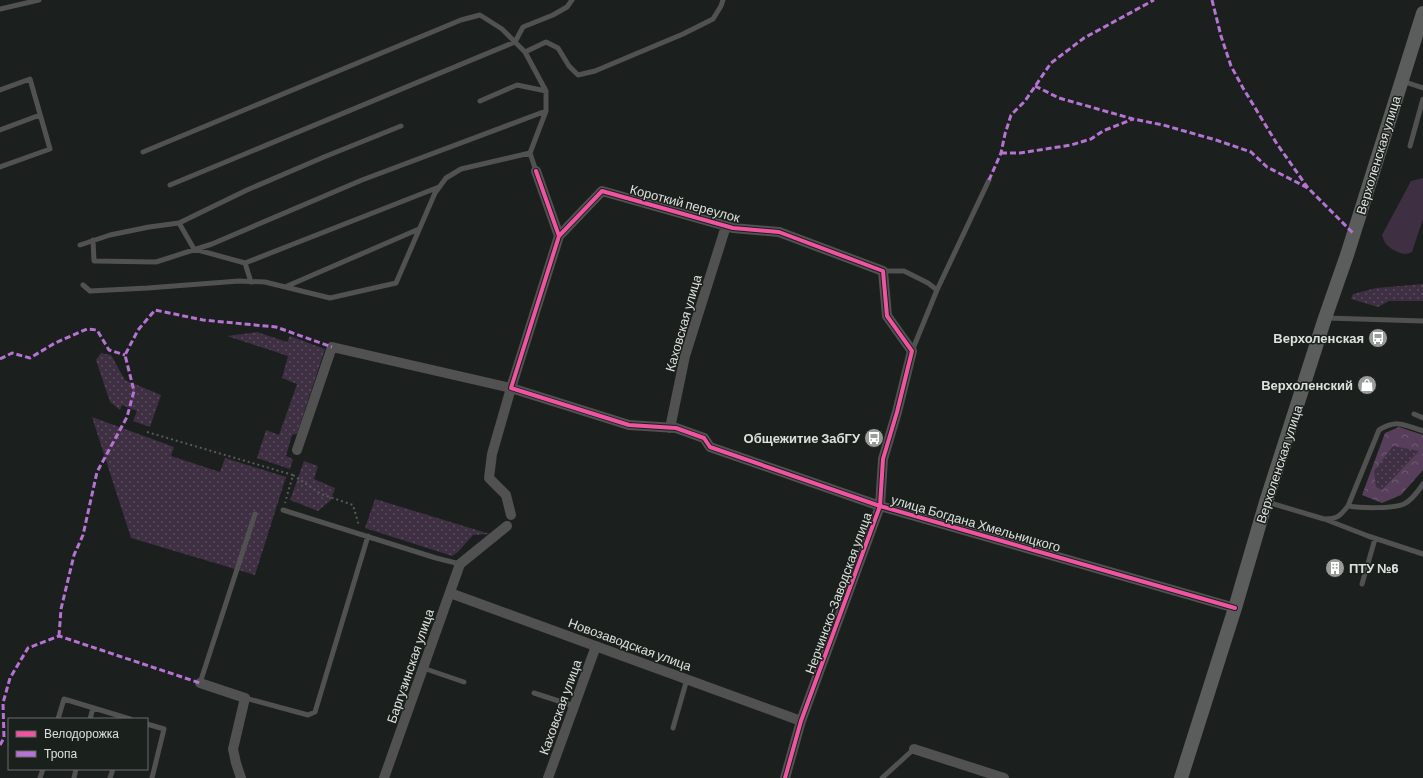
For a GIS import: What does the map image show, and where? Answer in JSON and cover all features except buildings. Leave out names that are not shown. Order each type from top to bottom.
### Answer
[{"type":"main road","name":"Верхоленская улица","points":[[1181,778],[1235,608],[1266,502],[1325,318],[1347,255],[1423,13]]},
{"type":"street","points":[[512,515],[506,495],[489,478],[492,454],[511,388],[559,236],[536,171]]},
{"type":"street","name":"Короткий переулок","points":[[559,236],[602,191],[732,228],[779,232],[883,271]]},
{"type":"street","name":"Каховская улица","points":[[670,428],[685,356],[726,226]]},
{"type":"street","points":[[883,271],[887,316],[912,350]]},
{"type":"street","name":"улица Богдана Хмельницкого","points":[[297,450],[332,347],[511,388],[629,425],[676,428],[704,438],[710,447],[880,506],[1235,608]]},
{"type":"street","name":"Нерчинско-Заводская улица","points":[[785,778],[802,721],[880,506],[883,459],[897,412],[912,350]]},
{"type":"street","points":[[460,564],[507,526]]},
{"type":"street","name":"Баргузинская улица","points":[[384,778],[460,564]]},
{"type":"street","name":"Новозаводская улица","points":[[450,592],[802,721]]},
{"type":"street","name":"Каховская улица","points":[[548,778],[596,646]]},
{"type":"street","points":[[200,683],[245,698],[233,749],[241,778]]},
{"type":"street","points":[[914,749],[1004,778]]},
{"type":"lane","points":[[0,9],[38,0]]},
{"type":"lane","points":[[170,185],[514,42],[523,27],[553,15],[567,7],[572,0]]},
{"type":"lane","points":[[525,52],[546,42],[558,48],[569,66],[578,75],[595,71],[683,34],[713,19],[723,0]]},
{"type":"lane","points":[[143,152],[461,20],[480,15],[502,29],[525,52],[546,91],[546,111],[530,153],[536,171]]},
{"type":"lane","points":[[0,90],[30,79],[50,149],[0,167]]},
{"type":"lane","points":[[1402,80],[1423,88]]},
{"type":"lane","points":[[480,101],[517,85],[546,91]]},
{"type":"lane","points":[[1410,146],[1423,99]]},
{"type":"lane","points":[[93,240],[94,261],[156,262],[212,244],[362,180],[546,111]]},
{"type":"lane","points":[[0,130],[40,115]]},
{"type":"lane","points":[[80,244],[149,226],[179,223],[247,190],[324,156],[401,126]]},
{"type":"lane","points":[[83,285],[90,291],[265,282],[330,298],[396,283],[435,193],[446,178],[461,169],[530,153]]},
{"type":"lane","points":[[912,350],[937,290],[989,180]]},
{"type":"lane","points":[[179,223],[194,249],[245,263],[440,186]]},
{"type":"lane","points":[[285,287],[419,229]]},
{"type":"lane","points":[[245,263],[251,282]]},
{"type":"lane","points":[[883,271],[904,271],[928,283],[937,290]]},
{"type":"lane","points":[[1325,318],[1423,321]]},
{"type":"lane","points":[[1414,414],[1423,418]]},
{"type":"lane","points":[[1324,519],[1334,519],[1339,516],[1348,506],[1379,430],[1388,424],[1399,423],[1423,431]]},
{"type":"lane","points":[[1348,506],[1360,508],[1385,507],[1404,504],[1423,484]]},
{"type":"lane","points":[[1266,502],[1324,519],[1375,539],[1423,554]]},
{"type":"lane","points":[[283,510],[436,558],[460,564]]},
{"type":"lane","points":[[200,683],[255,514]]},
{"type":"lane","points":[[245,698],[308,715],[315,712],[368,536]]},
{"type":"lane","points":[[1362,584],[1375,539]]},
{"type":"lane","points":[[423,668],[464,682]]},
{"type":"lane","points":[[673,728],[687,679]]},
{"type":"lane","points":[[534,693],[574,706]]},
{"type":"lane","points":[[58,718],[64,699],[125,718]]},
{"type":"lane","points":[[90,718],[93,708]]},
{"type":"lane","points":[[148,724],[164,729],[152,778]]},
{"type":"lane","points":[[882,778],[914,749]]},
{"type":"path","points":[[147,432],[293,475],[321,494],[353,505],[361,534]]},
{"type":"path","points":[[283,510],[293,475]]},
{"type":"shaded area","points":[[1423,178],[1423,219],[1412,252],[1402,254],[1386,244],[1382,235],[1411,181]]},
{"type":"shaded area","points":[[1423,284],[1423,301],[1389,301],[1378,307],[1351,299],[1353,294],[1376,288]]},
{"type":"shaded area","points":[[257,332],[287,342],[290,336],[325,349],[297,434],[292,435],[286,456],[293,459],[290,469],[257,458],[266,430],[279,435],[297,384],[282,378],[288,356],[227,336]]},
{"type":"shaded area","points":[[101,353],[111,355],[125,380],[161,395],[150,427],[133,421],[137,411],[122,405],[120,410],[110,402],[96,360]]},
{"type":"shaded area","points":[[92,417],[174,447],[171,456],[220,472],[225,458],[286,477],[255,575],[131,538]]},
{"type":"shaded area","points":[[1393,446],[1419,451],[1382,490],[1376,487],[1374,471]]},
{"type":"shaded area","points":[[304,461],[318,466],[314,479],[335,488],[331,500],[318,511],[290,500]]},
{"type":"shaded area","points":[[375,499],[490,534],[473,535],[458,552],[452,556],[365,528]]},
{"type":"green space","points":[[1399,427],[1423,435],[1423,470],[1401,495],[1382,503],[1362,495],[1385,433]]},
{"type":"marked path","points":[[989,180],[1001,153],[1011,115],[1025,101],[1051,63],[1084,38],[1154,0]]},
{"type":"marked path","points":[[1212,0],[1221,36],[1231,66],[1243,88],[1277,144],[1308,188],[1353,233]]},
{"type":"marked path","points":[[1035,86],[1059,98],[1133,119],[1163,125],[1216,140],[1251,152],[1267,167],[1308,188]]},
{"type":"marked path","points":[[1001,153],[1020,153],[1071,145],[1091,139],[1103,131],[1133,119]]},
{"type":"marked path","points":[[59,636],[61,609],[74,555],[83,535],[97,472],[127,417],[134,391],[125,355],[138,330],[155,310],[203,320],[276,327],[332,347]]},
{"type":"marked path","points":[[0,359],[12,353],[30,358],[55,343],[87,329],[97,330],[109,350],[125,355]]},
{"type":"marked path","points":[[0,745],[4,738],[3,703],[10,678],[28,648],[59,636],[200,683]]},
{"type":"cycle path","points":[[536,171],[559,236],[511,388],[629,425],[676,428],[704,438],[710,447],[880,506],[1235,608]]},
{"type":"cycle path","points":[[559,236],[602,191],[733,228],[779,232],[883,271],[887,316],[912,351],[897,412],[883,459],[880,506],[801,721],[785,778]]},
{"type":"place","name":"Верхоленская","points":[[1378,338]]},
{"type":"place","name":"Верхоленский","points":[[1367,385]]},
{"type":"place","name":"Общежитие ЗабГУ","points":[[874,438]]},
{"type":"place","name":"ПТУ №6","points":[[1335,568]]}]
